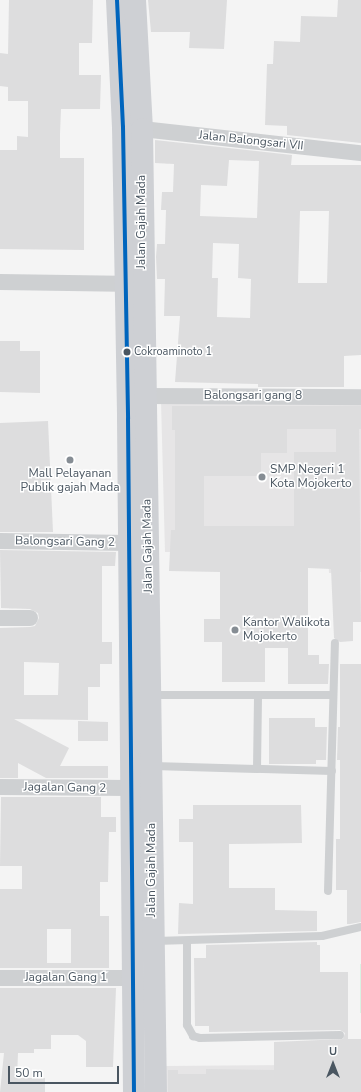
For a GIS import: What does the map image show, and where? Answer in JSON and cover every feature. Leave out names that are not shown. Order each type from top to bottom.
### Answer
[{"type":"main road","name":"Jalan Gajah Mada","points":[[117,0],[123,127],[134,284],[145,396],[136,419],[129,543],[140,695]]},
{"type":"main road","name":"Jalan Gajah Mada","points":[[135,0],[142,130],[134,284],[140,766],[152,940],[156,1092]]},
{"type":"main road","name":"Jalan Gajah Mada","points":[[134,1092],[130,788],[140,766]]},
{"type":"street","name":"Jalan Balongsari VII","points":[[142,130],[361,153]]},
{"type":"street","points":[[0,282],[134,284]]},
{"type":"street","name":"Balongsari gang 8","points":[[145,396],[361,397]]},
{"type":"street","name":"Balongsari Gang 2","points":[[0,541],[129,543]]},
{"type":"street","points":[[0,618],[30,618]]},
{"type":"street","name":"Jagalan Gang 2","points":[[0,787],[130,788]]},
{"type":"street","name":"Jagalan Gang 1","points":[[0,978],[133,978]]},
{"type":"lane","points":[[328,892],[335,643]]},
{"type":"lane","points":[[140,695],[333,695]]},
{"type":"lane","points":[[257,769],[258,695]]},
{"type":"lane","points":[[140,766],[332,771]]},
{"type":"lane","points":[[152,940],[187,941],[322,936],[361,927]]},
{"type":"lane","points":[[187,941],[188,1025],[193,1036],[200,1038],[340,1034]]},
{"type":"shaded area","name":"SMP Negeri 1 Kota Mojokerto","points":[[161,401],[361,401],[361,572],[329,573],[328,553],[165,552]]},
{"type":"shaded area","points":[[301,1065],[301,1092],[165,1092],[165,1066]]},
{"type":"green space","points":[[361,964],[361,1013],[360,1013]]},
{"type":"building","points":[[9,0],[93,0],[92,43],[79,43],[79,75],[101,75],[100,109],[61,109],[60,134],[60,158],[84,158],[84,250],[0,249],[0,150],[17,150],[17,136],[28,137],[28,101],[8,101],[8,87],[0,86],[0,53],[8,54]]},
{"type":"building","points":[[148,0],[227,0],[224,49],[189,48],[190,32],[151,32]]},
{"type":"building","points":[[338,0],[361,0],[361,143],[287,135],[287,126],[265,125],[267,64],[273,64],[274,41],[300,42],[301,16],[337,17]]},
{"type":"building","points":[[155,140],[292,155],[291,165],[361,165],[361,355],[344,356],[344,387],[258,387],[258,384],[175,382],[180,316],[164,316],[165,279],[157,279],[156,257],[157,244],[165,244],[166,210],[161,210],[162,192],[173,192],[174,164],[155,163]],"holes":[[[229,160],[259,161],[257,218],[200,216],[201,185],[227,186]],[[300,211],[329,211],[327,283],[298,283]],[[213,243],[239,244],[238,278],[251,279],[250,318],[217,317],[218,278],[212,278]]]},
{"type":"building","points":[[0,341],[20,341],[20,351],[40,351],[40,393],[0,392]]},
{"type":"building","points":[[172,406],[361,406],[361,429],[359,429],[361,622],[353,622],[353,641],[340,642],[334,638],[331,569],[308,568],[308,655],[319,655],[319,664],[329,664],[328,684],[288,684],[288,648],[265,648],[265,682],[222,682],[222,642],[204,642],[204,619],[220,619],[220,572],[169,571],[171,530],[175,530],[175,430],[172,430]],"holes":[[[287,429],[336,429],[336,452],[294,452],[294,526],[204,526],[204,476],[261,476],[261,453],[287,453]]]},
{"type":"building","name":"Mall Pelayanan Publik gajah Mada","points":[[48,421],[53,532],[0,532],[0,423]]},
{"type":"building","points":[[0,550],[116,552],[115,566],[102,566],[102,642],[112,642],[112,664],[100,664],[100,687],[88,687],[88,720],[14,719],[69,748],[60,766],[108,766],[108,778],[46,778],[18,763],[18,778],[0,778],[0,628],[35,626],[39,618],[38,613],[30,609],[1,608]],"holes":[[[24,662],[59,663],[58,695],[24,695]]]},
{"type":"building","points":[[340,664],[361,664],[361,922],[350,924],[347,924],[347,890],[336,890],[336,839],[340,839],[340,760],[337,760],[338,727],[340,727]]},
{"type":"building","points":[[269,718],[315,718],[315,727],[327,727],[326,760],[316,760],[316,764],[269,764]]},
{"type":"building","points":[[78,721],[108,722],[108,741],[78,741]]},
{"type":"building","points":[[1,797],[101,797],[101,817],[116,817],[116,832],[109,832],[108,882],[100,882],[100,916],[109,916],[109,968],[0,968],[0,889],[22,889],[22,866],[0,866]],"holes":[[[47,929],[71,929],[71,963],[47,963]]]},
{"type":"building","points":[[193,805],[301,805],[302,843],[229,844],[229,888],[275,888],[275,910],[317,911],[317,931],[178,934],[179,903],[193,904],[193,842],[179,842],[179,819],[193,819]]},
{"type":"building","points":[[317,942],[317,945],[320,945],[320,972],[348,972],[348,1039],[361,1039],[361,1092],[168,1092],[168,1070],[178,1070],[178,1074],[206,1074],[206,1069],[274,1070],[274,1042],[343,1039],[345,1033],[340,1030],[209,1032],[209,1026],[195,1026],[194,958],[206,958],[206,945]]},
{"type":"building","points":[[0,988],[116,988],[113,1067],[86,1067],[86,1041],[78,1035],[51,1035],[51,1049],[34,1049],[34,1053],[18,1053],[17,1078],[45,1078],[45,1092],[0,1092],[4,1053],[0,1053]]},
{"type":"transit line","points":[[117,0],[123,127],[128,419],[134,1092]]},
{"type":"place","name":"Cokroaminoto 1","points":[[127,352]]},
{"type":"place","name":"Mall Pelayanan Publik gajah Mada","points":[[70,460]]},
{"type":"place","name":"SMP Negeri 1 Kota Mojokerto","points":[[262,477]]},
{"type":"place","name":"Kantor Walikota Mojokerto","points":[[235,630]]}]
